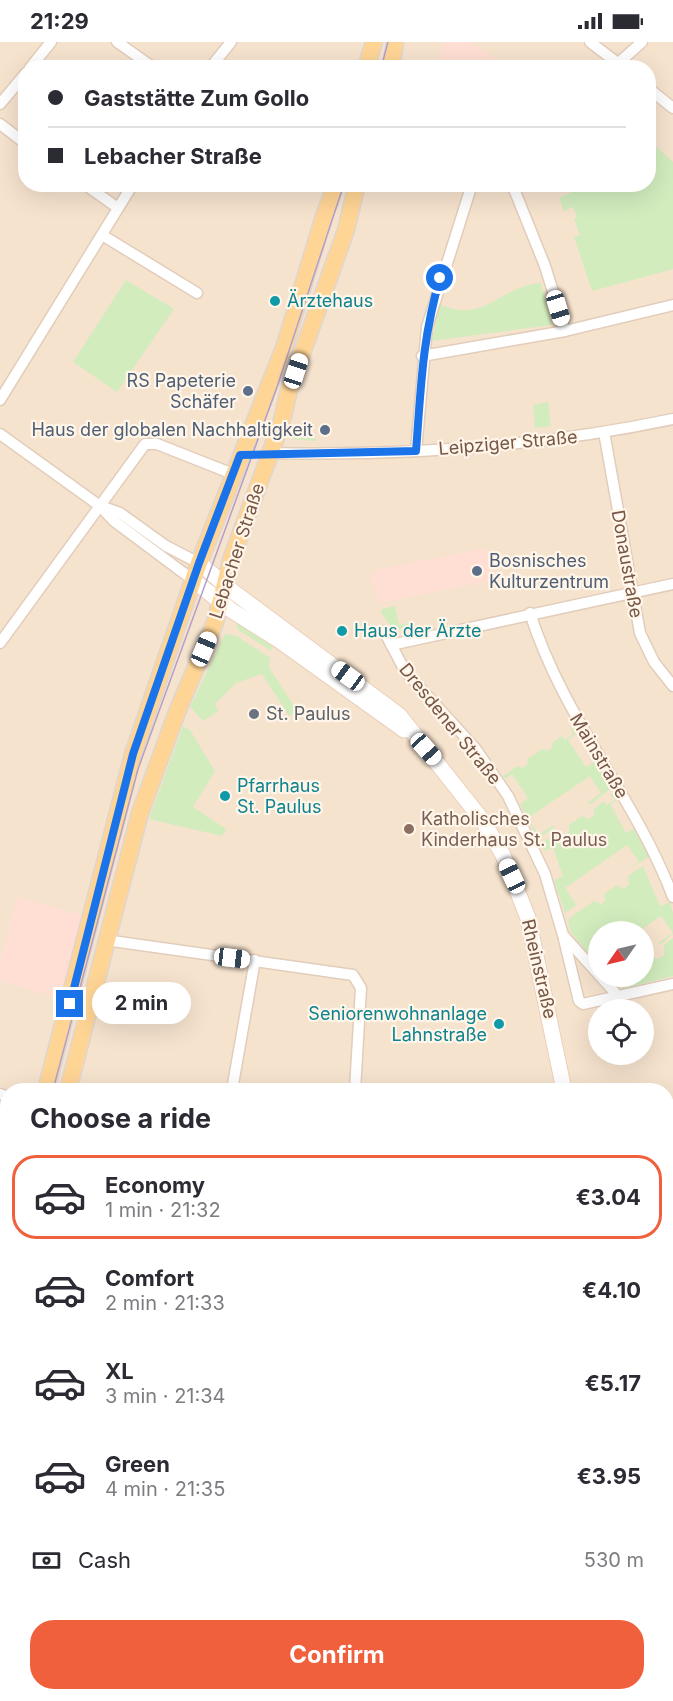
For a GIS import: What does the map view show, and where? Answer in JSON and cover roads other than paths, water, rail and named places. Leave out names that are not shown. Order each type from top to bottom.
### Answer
[{"type":"main road","points":[[368,60],[374,42]]},
{"type":"main road","points":[[392,60],[395,42]]},
{"type":"main road","name":"Lebacher Straße","points":[[48,1083],[129,771],[199,563],[285,345],[331,192]]},
{"type":"main road","name":"Lebacher Straße","points":[[70,1083],[105,940],[140,813],[177,712],[215,622],[223,585],[270,453],[315,313],[346,230],[355,192]]},
{"type":"main road","points":[[240,455],[270,453]]},
{"type":"main road","points":[[129,771],[138,769],[147,779],[140,813]]},
{"type":"street","points":[[36,60],[51,42]]},
{"type":"street","points":[[117,42],[143,60]]},
{"type":"street","points":[[216,60],[231,42]]},
{"type":"street","points":[[590,42],[612,60]]},
{"type":"street","points":[[625,60],[642,42]]},
{"type":"street","points":[[0,104],[18,83]]},
{"type":"street","points":[[656,94],[673,108]]},
{"type":"street","points":[[0,124],[18,138]]},
{"type":"street","points":[[95,192],[118,208]]},
{"type":"street","points":[[0,400],[128,192]]},
{"type":"street","points":[[416,451],[426,327],[469,192]]},
{"type":"street","points":[[515,192],[545,266],[566,331]]},
{"type":"street","points":[[102,235],[197,293]]},
{"type":"street","points":[[422,356],[566,331],[673,305]]},
{"type":"street","name":"Leipziger Straße","points":[[270,453],[416,451],[542,442],[673,419]]},
{"type":"street","name":"Donaustraße","points":[[604,432],[631,592],[644,644],[654,662],[673,686]]},
{"type":"street","name":"Rheinstraße","points":[[0,434],[100,506],[114,521],[194,580],[219,602],[280,641],[414,736]]},
{"type":"street","points":[[0,642],[145,444],[157,444],[233,474]]},
{"type":"street","name":"Rheinstraße","points":[[100,506],[120,513],[166,546],[199,563],[223,585],[384,701],[399,715],[414,736],[455,782],[497,843],[512,876],[534,943],[563,1083]]},
{"type":"street","name":"Dresdener Straße","points":[[391,645],[530,613],[673,584]]},
{"type":"street","name":"Mainstraße","points":[[530,613],[545,657],[564,697],[630,808],[673,897]]},
{"type":"street","name":"Dresdener Straße","points":[[384,630],[405,671],[475,748],[508,796],[545,874],[579,1001],[584,1004],[618,996],[563,935]]},
{"type":"street","points":[[105,940],[343,972],[356,978],[361,988],[355,1083]]},
{"type":"street","points":[[233,1083],[255,960]]},
{"type":"street","points":[[618,996],[673,984]]},
{"type":"tram line","points":[[383,60],[388,42]]},
{"type":"tram line","points":[[55,1083],[138,769],[277,387],[341,192]]},
{"type":"place","name":"Ärztehaus","points":[[275,301]]},
{"type":"place","name":"RS Papeterie Schäfer","points":[[248,391]]},
{"type":"place","name":"Haus der globalen Nachhaltigkeit","points":[[325,430]]},
{"type":"place","name":"Bosnisches Kulturzentrum","points":[[477,571]]},
{"type":"place","name":"Haus der Ärzte","points":[[342,631]]},
{"type":"place","name":"St. Paulus","points":[[254,714]]},
{"type":"place","name":"Pfarrhaus St. Paulus","points":[[225,796]]},
{"type":"place","name":"Katholisches Kinderhaus St. Paulus","points":[[409,829]]},
{"type":"place","name":"Seniorenwohnanlage Lahnstraße","points":[[499,1024]]}]
